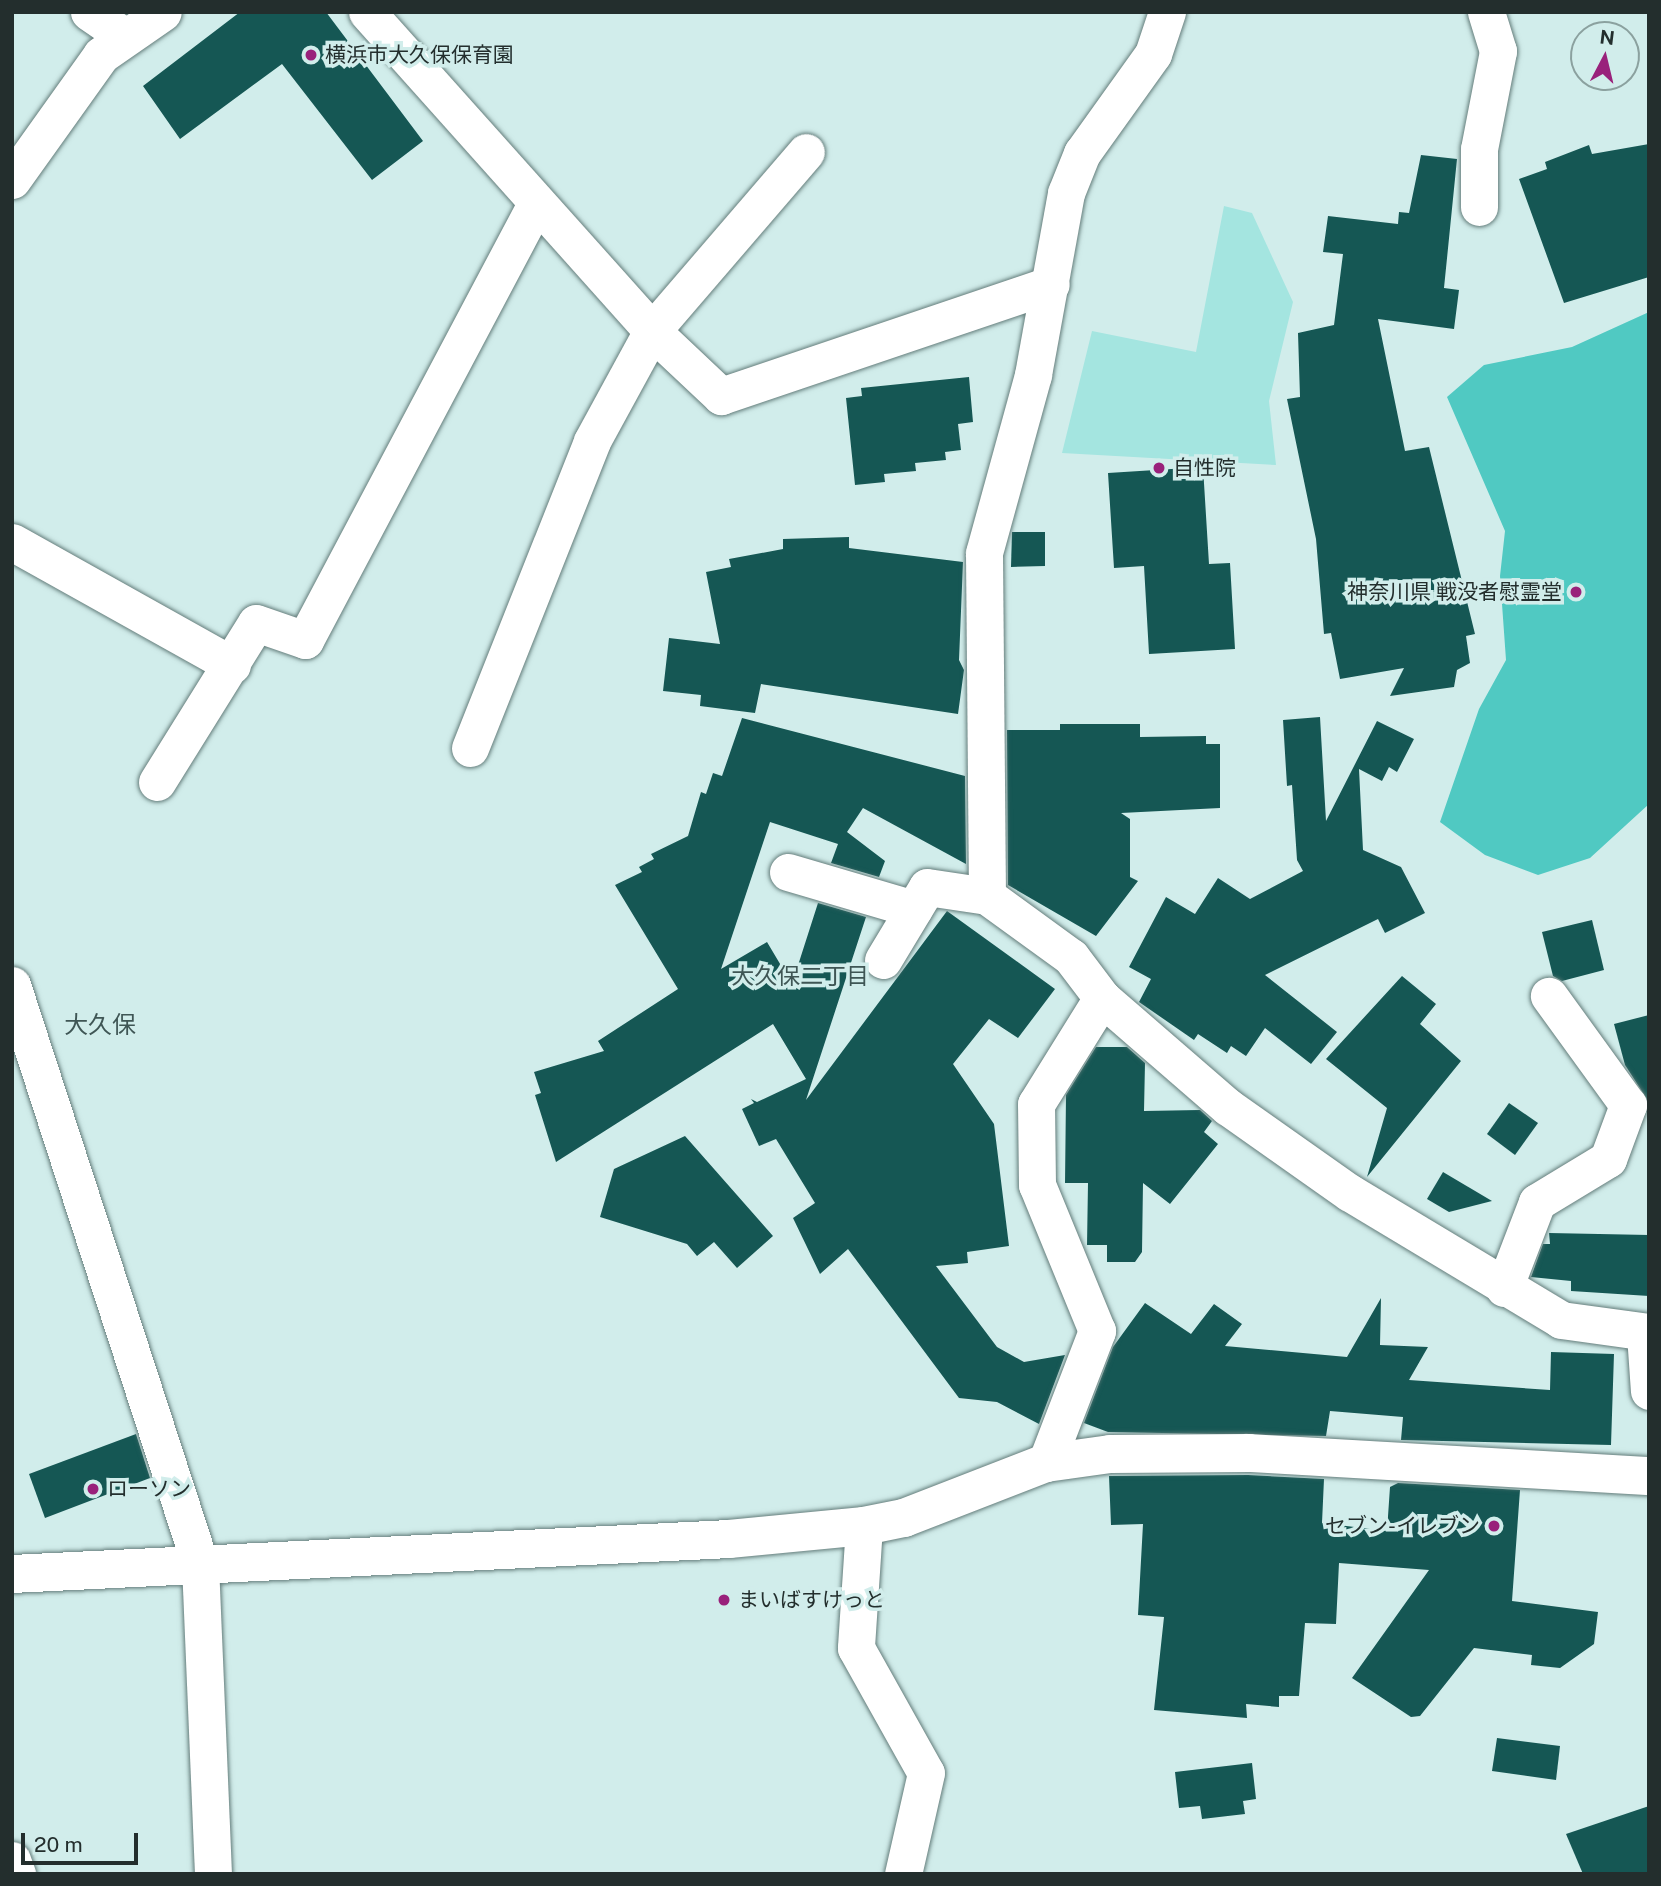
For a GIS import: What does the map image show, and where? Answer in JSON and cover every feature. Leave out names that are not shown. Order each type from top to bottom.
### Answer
[{"type":"street","points":[[89,12],[124,36]]},
{"type":"street","points":[[12,180],[102,55],[124,36],[163,12]]},
{"type":"street","points":[[367,12],[652,331],[721,396],[1051,284]]},
{"type":"street","points":[[988,896],[984,553],[1033,375],[1066,193],[1082,153],[1153,54],[1167,12]]},
{"type":"street","points":[[1479,207],[1479,149],[1498,51],[1486,12]]},
{"type":"street","points":[[470,748],[592,441],[652,331],[806,152]]},
{"type":"street","points":[[157,782],[256,623],[306,640],[536,203]]},
{"type":"street","points":[[12,542],[232,665]]},
{"type":"street","points":[[788,872],[914,909]]},
{"type":"street","points":[[883,960],[927,887],[988,896],[1071,957],[1102,998],[1228,1107],[1350,1193],[1561,1320],[1647,1333],[1649,1391]]},
{"type":"street","points":[[12,985],[200,1564],[213,1874]]},
{"type":"street","points":[[1504,1288],[1536,1202],[1608,1159],[1628,1105],[1549,996]]},
{"type":"street","points":[[1046,1463],[1097,1331],[1037,1185],[1037,1104],[1102,998]]},
{"type":"street","points":[[12,1574],[729,1539],[864,1526],[904,1518],[1046,1463],[1110,1454],[1236,1452],[1649,1476]]},
{"type":"street","points":[[864,1526],[856,1648],[926,1773],[903,1874]]},
{"type":"street","points":[[12,1860],[17,1874]]},
{"type":"shaded area","points":[[1224,206],[1252,213],[1293,302],[1269,401],[1276,465],[1062,453],[1092,331],[1196,352]]},
{"type":"shaded area","name":"神奈川県 戦没者慰霊堂","points":[[1649,312],[1649,804],[1590,858],[1538,875],[1485,855],[1440,822],[1479,709],[1506,660],[1500,576],[1505,531],[1447,397],[1484,365],[1572,347]]},
{"type":"building","points":[[240,12],[326,12],[423,141],[372,180],[282,64],[180,139],[143,86]]},
{"type":"building","points":[[1649,144],[1649,277],[1564,303],[1519,179],[1547,169],[1545,162],[1589,145],[1592,154]]},
{"type":"building","points":[[1421,155],[1457,159],[1444,288],[1459,290],[1454,329],[1378,319],[1405,451],[1429,447],[1475,634],[1466,636],[1470,663],[1457,670],[1454,687],[1390,696],[1404,668],[1340,679],[1331,633],[1324,634],[1316,539],[1287,399],[1300,397],[1298,333],[1334,325],[1343,254],[1323,252],[1328,216],[1398,224],[1399,212],[1409,213]]},
{"type":"building","points":[[969,377],[973,422],[958,424],[961,450],[945,452],[946,460],[915,463],[916,471],[884,474],[885,482],[855,485],[846,398],[862,396],[861,388]]},
{"type":"building","points":[[1203,467],[1209,564],[1230,563],[1235,649],[1149,654],[1144,566],[1114,568],[1108,473]]},
{"type":"building","points":[[1012,532],[1045,532],[1045,566],[1011,567]]},
{"type":"building","points":[[849,537],[849,548],[963,562],[959,660],[964,670],[958,714],[761,684],[755,713],[700,706],[701,695],[663,691],[669,638],[720,644],[706,572],[731,567],[729,559],[783,549],[783,539]]},
{"type":"building","points":[[1320,717],[1326,821],[1377,721],[1414,739],[1397,772],[1389,767],[1382,781],[1359,769],[1363,850],[1401,867],[1425,913],[1385,933],[1378,919],[1265,975],[1337,1032],[1311,1064],[1265,1028],[1246,1056],[1231,1046],[1227,1053],[1198,1034],[1194,1040],[1139,1002],[1151,979],[1129,967],[1166,897],[1195,914],[1218,878],[1250,899],[1303,871],[1297,860],[1292,785],[1287,786],[1283,720]]},
{"type":"building","points":[[742,718],[965,776],[966,864],[863,808],[847,832],[885,861],[879,877],[831,863],[838,844],[770,822],[721,969],[767,942],[792,984],[818,903],[866,917],[806,1100],[947,911],[1055,989],[1018,1038],[989,1019],[953,1064],[994,1124],[1009,1246],[967,1252],[968,1263],[936,1266],[997,1347],[1024,1362],[1065,1355],[1039,1424],[997,1402],[959,1398],[848,1249],[820,1274],[793,1218],[815,1203],[776,1139],[759,1146],[742,1109],[754,1103],[751,1099],[757,1102],[806,1079],[773,1024],[556,1162],[535,1095],[541,1093],[534,1072],[604,1051],[598,1041],[678,989],[615,885],[642,872],[639,867],[654,859],[651,854],[688,836],[701,792],[706,794],[713,773],[722,776]]},
{"type":"building","points":[[1060,724],[1140,724],[1140,737],[1206,736],[1206,744],[1220,744],[1220,808],[1121,813],[1130,819],[1130,877],[1138,881],[1096,936],[1008,885],[1007,730],[1060,730]]},
{"type":"building","points":[[1592,920],[1604,970],[1562,981],[1553,976],[1542,932]]},
{"type":"building","points":[[1402,976],[1436,1004],[1420,1024],[1461,1061],[1367,1177],[1387,1108],[1326,1059]]},
{"type":"building","points":[[1649,1015],[1649,1102],[1625,1065],[1614,1024]]},
{"type":"building","points":[[1096,1047],[1127,1047],[1145,1063],[1144,1111],[1200,1110],[1212,1121],[1204,1132],[1218,1144],[1170,1204],[1143,1183],[1142,1252],[1135,1262],[1107,1262],[1107,1245],[1087,1245],[1088,1183],[1065,1183],[1066,1095]]},
{"type":"building","points":[[1509,1103],[1538,1123],[1515,1155],[1487,1134]]},
{"type":"building","points":[[685,1136],[773,1236],[737,1268],[714,1242],[697,1256],[687,1244],[600,1217],[614,1169]]},
{"type":"building","points":[[1443,1172],[1492,1201],[1449,1212],[1427,1199]]},
{"type":"building","points":[[1549,1233],[1649,1235],[1649,1296],[1571,1291],[1571,1281],[1531,1277],[1543,1244],[1550,1244]]},
{"type":"building","points":[[1381,1298],[1380,1345],[1428,1347],[1409,1380],[1550,1390],[1551,1352],[1614,1354],[1611,1445],[1401,1440],[1403,1417],[1330,1411],[1326,1436],[1108,1432],[1084,1423],[1113,1347],[1145,1303],[1191,1334],[1214,1304],[1242,1324],[1225,1346],[1347,1357]]},
{"type":"building","points":[[136,1434],[150,1478],[45,1518],[29,1474]]},
{"type":"building","points":[[1248,1475],[1324,1479],[1322,1523],[1387,1531],[1390,1487],[1398,1483],[1520,1490],[1512,1601],[1598,1612],[1594,1644],[1560,1668],[1531,1665],[1532,1655],[1474,1648],[1420,1716],[1411,1717],[1352,1678],[1429,1570],[1339,1563],[1336,1624],[1305,1623],[1299,1696],[1279,1696],[1279,1707],[1246,1704],[1247,1718],[1154,1710],[1164,1617],[1138,1615],[1143,1524],[1111,1525],[1109,1476]]},
{"type":"building","points":[[1497,1738],[1560,1746],[1556,1780],[1492,1771]]},
{"type":"building","points":[[1252,1763],[1256,1799],[1243,1801],[1245,1814],[1202,1819],[1200,1806],[1179,1808],[1175,1772]]},
{"type":"building","points":[[1649,1806],[1649,1874],[1583,1874],[1566,1834]]},
{"type":"place","name":"横浜市大久保保育園","points":[[311,55]]},
{"type":"place","name":"自性院","points":[[1159,468]]},
{"type":"place","name":"神奈川県 戦没者慰霊堂","points":[[1576,592]]},
{"type":"place","name":"ローソン","points":[[93,1489]]},
{"type":"place","name":"セブン-イレブン","points":[[1494,1526]]},
{"type":"place","name":"まいばすけっと","points":[[724,1600]]},
{"type":"district","name":"大久保二丁目","points":[[800,976]]},
{"type":"district","name":"大久保","points":[[100,1025]]}]
